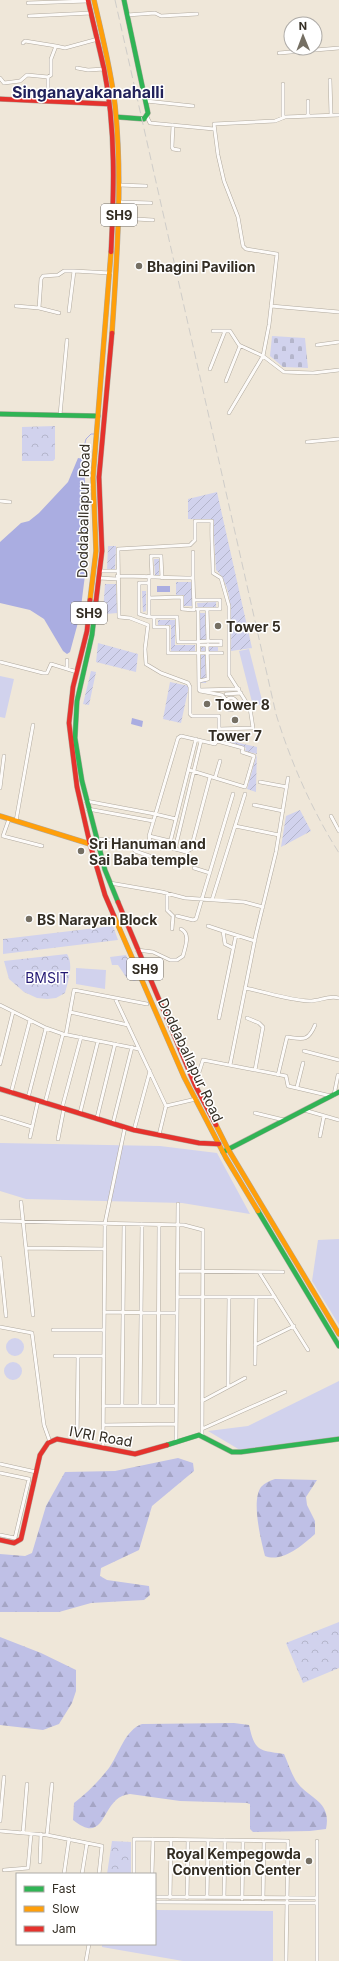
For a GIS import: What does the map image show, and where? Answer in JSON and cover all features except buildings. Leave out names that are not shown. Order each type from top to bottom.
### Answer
[{"type":"main road","name":"Doddaballapur Road","points":[[94,0],[109,65],[116,117],[120,202],[114,302],[98,490],[102,551],[100,578],[92,635],[77,701],[75,721],[77,752],[86,801],[96,840],[110,883],[195,1085],[228,1149],[339,1334]]},
{"type":"main road","points":[[116,117],[141,120],[147,117],[146,102],[124,0]]},
{"type":"main road","name":"Doddaballapur Road","points":[[88,1],[98,39],[110,104],[114,185],[110,273],[96,431],[93,491],[96,551],[87,631],[71,701],[70,740],[77,787],[90,844],[108,901],[160,1021],[196,1099],[223,1152],[339,1346]]},
{"type":"main road","points":[[0,99],[50,100],[110,104]]},
{"type":"main road","points":[[108,301],[114,302]]},
{"type":"main road","points":[[0,414],[98,416]]},
{"type":"main road","points":[[0,816],[90,844],[96,840]]},
{"type":"main road","points":[[0,1089],[134,1130],[210,1144],[219,1144],[224,1141]]},
{"type":"main road","points":[[223,1152],[339,1092]]},
{"type":"main road","name":"IVRI Road","points":[[0,1540],[14,1543],[21,1540],[40,1455],[43,1448],[50,1442],[57,1439],[135,1454],[199,1435],[202,1436]]},
{"type":"main road","points":[[202,1436],[232,1452],[339,1439]]},
{"type":"street","points":[[28,3],[88,1]]},
{"type":"street","points":[[127,15],[156,13],[161,16],[198,14]]},
{"type":"street","points":[[29,16],[91,14]]},
{"type":"street","points":[[23,43],[25,42],[65,48],[98,39]]},
{"type":"street","points":[[50,100],[48,77],[51,75],[51,58],[56,46]]},
{"type":"street","points":[[279,52],[339,48]]},
{"type":"street","points":[[76,68],[88,70],[104,69]]},
{"type":"street","points":[[0,78],[4,82],[20,81],[27,75],[48,77]]},
{"type":"street","points":[[330,80],[331,115]]},
{"type":"street","points":[[283,84],[283,118]]},
{"type":"street","points":[[308,101],[308,116]]},
{"type":"street","points":[[146,102],[193,106]]},
{"type":"street","points":[[229,413],[263,356],[277,254],[246,249],[243,246],[234,205],[220,167],[214,124],[275,122],[283,118],[331,115],[339,115],[339,121]]},
{"type":"street","points":[[147,117],[150,123],[214,129]]},
{"type":"street","points":[[173,125],[172,147],[173,149],[179,150]]},
{"type":"street","points":[[119,185],[146,186]]},
{"type":"street","points":[[120,202],[151,203]]},
{"type":"street","points":[[118,218],[153,220]]},
{"type":"street","points":[[39,308],[41,279],[43,276],[58,275],[64,271],[110,273]]},
{"type":"street","points":[[69,311],[74,271]]},
{"type":"street","points":[[16,306],[39,308],[59,313]]},
{"type":"street","points":[[271,306],[339,312]]},
{"type":"street","points":[[213,331],[230,331],[240,346],[263,356],[284,372],[313,373],[339,370]]},
{"type":"street","points":[[210,369],[225,331]]},
{"type":"street","points":[[60,415],[67,340]]},
{"type":"street","points":[[317,345],[339,342]]},
{"type":"street","points":[[226,382],[240,346]]},
{"type":"street","points":[[306,442],[339,438]]},
{"type":"street","points":[[0,501],[10,502]]},
{"type":"street","points":[[195,520],[212,521],[211,543],[214,573],[221,578],[229,606],[229,674],[250,708],[253,728],[219,729],[219,716],[192,716],[190,714],[190,687],[188,683],[161,673],[146,664],[145,649],[148,625],[130,618],[119,617],[117,577],[118,548],[190,545],[195,540],[195,520]]},
{"type":"street","points":[[193,552],[194,600],[199,644],[199,690]]},
{"type":"street","points":[[149,617],[151,556],[161,556],[162,578]]},
{"type":"street","points":[[100,571],[117,571]]},
{"type":"street","points":[[100,578],[150,576],[162,578],[193,578]]},
{"type":"street","points":[[149,583],[139,583],[139,614],[149,617],[177,617],[178,642],[207,644]]},
{"type":"street","points":[[149,598],[182,597],[182,609],[220,609],[220,600],[194,600]]},
{"type":"street","points":[[199,681],[208,679],[207,609]]},
{"type":"street","points":[[154,617],[154,627],[168,627],[168,653],[222,653]]},
{"type":"street","points":[[67,660],[67,669]]},
{"type":"street","points":[[0,662],[43,673],[47,673],[51,664],[77,672]]},
{"type":"street","points":[[199,690],[239,689]]},
{"type":"street","points":[[199,690],[201,692],[222,695],[226,700]]},
{"type":"street","points":[[226,694],[241,693]]},
{"type":"street","points":[[229,698],[235,699],[237,707],[234,710],[228,710],[224,704],[226,700],[229,698]]},
{"type":"street","points":[[16,821],[33,725]]},
{"type":"street","points":[[189,770],[245,787],[254,756],[242,752],[243,748],[217,741],[216,744],[181,736],[178,738],[153,821],[149,836],[150,842],[186,852],[191,850],[210,777]]},
{"type":"street","points":[[149,836],[170,841],[196,739]]},
{"type":"street","points":[[175,849],[202,741]]},
{"type":"street","points":[[0,788],[4,756]]},
{"type":"street","points":[[215,778],[220,761]]},
{"type":"street","points":[[230,1065],[255,941],[279,835],[288,778]]},
{"type":"street","points":[[260,782],[287,787]]},
{"type":"street","points":[[177,916],[195,920],[233,794]]},
{"type":"street","points":[[212,900],[245,794]]},
{"type":"street","points":[[86,801],[176,819]]},
{"type":"street","points":[[254,805],[283,811]]},
{"type":"street","points":[[88,808],[153,821]]},
{"type":"street","points":[[330,816],[339,831]]},
{"type":"street","points":[[9,819],[2,836],[42,846]]},
{"type":"street","points":[[235,826],[279,835]]},
{"type":"street","points":[[96,840],[112,840],[131,844],[135,851],[158,859]]},
{"type":"street","points":[[194,868],[210,873]]},
{"type":"street","points":[[110,883],[201,900],[244,902],[263,907]]},
{"type":"street","points":[[167,893],[168,910],[173,916],[172,929]]},
{"type":"street","points":[[208,926],[255,941]]},
{"type":"street","points":[[137,950],[153,952],[170,960],[177,960],[183,956],[187,936],[185,931],[181,929]]},
{"type":"street","points":[[223,931],[225,944],[233,948]]},
{"type":"street","points":[[219,1018],[236,934]]},
{"type":"street","points":[[245,988],[308,1001],[320,1000],[326,997],[339,998]]},
{"type":"street","points":[[45,1103],[70,1012],[74,990],[147,1004]]},
{"type":"street","points":[[115,998],[166,1106],[159,1135]]},
{"type":"street","points":[[0,1005],[46,1028],[64,1034],[139,1049]]},
{"type":"street","points":[[0,1064],[14,1012]]},
{"type":"street","points":[[70,1012],[128,1025]]},
{"type":"street","points":[[247,1018],[259,1023],[263,1027],[255,1070]]},
{"type":"street","points":[[11,1093],[30,1020]]},
{"type":"street","points":[[278,1075],[286,1037],[305,1039],[310,1036],[315,1025]]},
{"type":"street","points":[[28,1098],[46,1028]]},
{"type":"street","points":[[58,1139],[63,1108],[81,1037]]},
{"type":"street","points":[[80,1113],[98,1041]]},
{"type":"street","points":[[97,1118],[115,1044]]},
{"type":"street","points":[[113,1124],[132,1047]]},
{"type":"street","points":[[304,1051],[339,1060]]},
{"type":"street","points":[[195,1085],[203,1060],[286,1076],[288,1086],[332,1095],[338,1075]]},
{"type":"street","points":[[297,1087],[303,1063]]},
{"type":"street","points":[[134,1130],[150,1071]]},
{"type":"street","points":[[166,1106],[196,1099]]},
{"type":"street","points":[[30,1137],[38,1101]]},
{"type":"street","points":[[304,1110],[339,1120]]},
{"type":"street","points":[[255,1113],[286,1120]]},
{"type":"street","points":[[320,1136],[324,1116]]},
{"type":"street","points":[[0,1117],[32,1127]]},
{"type":"street","points":[[103,1447],[105,1223],[125,1127]]},
{"type":"street","points":[[21,1202],[33,1315]]},
{"type":"street","points":[[176,1442],[178,1204]]},
{"type":"street","points":[[0,1221],[178,1225],[203,1230],[202,1436]]},
{"type":"street","points":[[122,1406],[124,1224]]},
{"type":"street","points":[[140,1406],[142,1224]]},
{"type":"street","points":[[158,1406],[159,1225]]},
{"type":"street","points":[[26,1248],[105,1249]]},
{"type":"street","points":[[0,1258],[2,1293],[6,1316]]},
{"type":"street","points":[[178,1271],[283,1272]]},
{"type":"street","points":[[259,1272],[308,1350]]},
{"type":"street","points":[[177,1297],[275,1297]]},
{"type":"street","points":[[228,1387],[229,1297]]},
{"type":"street","points":[[255,1364],[256,1297]]},
{"type":"street","points":[[104,1312],[177,1313]]},
{"type":"street","points":[[255,1345],[294,1326]]},
{"type":"street","points":[[0,1327],[32,1333],[44,1425],[50,1442]]},
{"type":"street","points":[[52,1330],[104,1330]]},
{"type":"street","points":[[55,1356],[104,1356]]},
{"type":"street","points":[[78,1356],[78,1442]]},
{"type":"street","points":[[202,1401],[245,1378]]},
{"type":"street","points":[[202,1429],[285,1392]]},
{"type":"street","points":[[103,1406],[176,1406]]},
{"type":"street","points":[[103,1425],[176,1424]]},
{"type":"street","points":[[0,1464],[36,1472]]},
{"type":"street","points":[[0,1473],[29,1479],[14,1538],[0,1536]]},
{"type":"street","points":[[0,1821],[4,1776]]},
{"type":"street","points":[[23,1833],[27,1784]]},
{"type":"street","points":[[47,1835],[52,1784]]},
{"type":"street","points":[[0,1831],[42,1834],[102,1846],[98,1873]]},
{"type":"street","points":[[27,1873],[31,1834]]},
{"type":"street","points":[[40,1862],[42,1834]]},
{"type":"street","points":[[64,1873],[69,1839]]},
{"type":"street","points":[[134,1873],[134,1839],[288,1841],[286,1961]]},
{"type":"street","points":[[152,1873],[153,1840]]},
{"type":"street","points":[[170,1898],[171,1840]]},
{"type":"street","points":[[188,1840],[188,1898]]},
{"type":"street","points":[[207,1898],[208,1840]]},
{"type":"street","points":[[224,1898],[225,1840]]},
{"type":"street","points":[[242,1898],[243,1841]]},
{"type":"street","points":[[263,1899],[264,1841]]},
{"type":"street","points":[[317,1841],[317,1961]]},
{"type":"street","points":[[82,1873],[87,1843]]},
{"type":"street","points":[[4,1870],[28,1868]]},
{"type":"street","points":[[156,1897],[242,1898],[287,1901],[317,1898]]},
{"type":"street","points":[[156,1902],[317,1902]]},
{"type":"street","points":[[86,1961],[89,1945]]},
{"type":"green space","points":[[272,336],[305,338],[308,368],[283,367],[270,356]]},
{"type":"green space","points":[[55,426],[55,459],[53,461],[22,461],[22,427]]},
{"type":"green space","points":[[217,492],[252,648],[231,651],[231,608],[226,586],[222,577],[216,570],[213,520],[188,519],[188,499]]},
{"type":"green space","points":[[108,546],[116,546],[115,571],[107,570]]},
{"type":"green space","points":[[154,559],[159,559],[159,575],[155,575]]},
{"type":"green space","points":[[176,582],[192,582],[192,606],[184,606],[184,595],[176,595]]},
{"type":"green space","points":[[105,584],[116,584],[117,613],[106,614],[103,612]]},
{"type":"green space","points":[[142,591],[146,591],[146,611],[143,612]]},
{"type":"green space","points":[[216,602],[216,607],[198,608],[197,603]]},
{"type":"green space","points":[[200,613],[205,613],[206,640],[200,640]]},
{"type":"green space","points":[[158,620],[175,620],[175,645],[195,645],[195,651],[171,651],[171,625],[158,625]]},
{"type":"green space","points":[[98,643],[138,654],[136,672],[96,662]]},
{"type":"green space","points":[[218,646],[218,652],[201,652],[201,647]]},
{"type":"green space","points":[[249,649],[263,704],[253,706],[239,651]]},
{"type":"green space","points":[[201,655],[205,655],[206,683],[201,683]]},
{"type":"green space","points":[[91,671],[96,672],[89,705],[83,704]]},
{"type":"green space","points":[[0,676],[14,679],[5,718],[0,717]]},
{"type":"green space","points":[[170,682],[189,686],[181,723],[163,719]]},
{"type":"green space","points":[[221,739],[257,747],[257,754],[245,751],[246,748]]},
{"type":"green space","points":[[257,755],[256,792],[247,789]]},
{"type":"green space","points":[[300,810],[311,831],[281,847],[286,816]]},
{"type":"green space","points":[[113,926],[118,940],[3,954],[3,939]]},
{"type":"green space","name":"BMSIT","points":[[67,954],[70,968],[65,993],[56,998],[47,999],[37,998],[24,992],[9,979],[4,961]]},
{"type":"green space","points":[[126,955],[137,980],[134,981],[126,977],[118,965],[112,965],[110,957]]},
{"type":"green space","points":[[76,968],[106,970],[105,989],[76,984]]},
{"type":"green space","points":[[0,1143],[160,1146],[217,1153],[250,1214],[182,1203],[26,1199],[0,1191]]},
{"type":"green space","points":[[339,1239],[339,1325],[312,1281],[318,1240]]},
{"type":"green space","points":[[15,1338],[21,1341],[24,1347],[21,1353],[15,1356],[9,1353],[6,1347],[9,1341]]},
{"type":"green space","points":[[9,1362],[17,1362],[22,1367],[20,1378],[17,1380],[9,1380],[4,1375],[4,1367]]},
{"type":"green space","points":[[339,1381],[339,1437],[240,1450],[208,1431],[248,1426]]},
{"type":"green space","points":[[178,1458],[193,1463],[194,1471],[152,1506],[139,1550],[101,1568],[100,1576],[107,1580],[149,1586],[150,1595],[144,1600],[91,1603],[59,1612],[0,1612],[0,1554],[25,1556],[32,1553],[46,1506],[65,1472],[115,1471]]},
{"type":"green space","points":[[275,1479],[317,1480],[306,1497],[307,1505],[315,1521],[315,1534],[292,1552],[272,1558],[265,1556],[258,1521],[257,1501],[258,1493],[261,1487],[267,1482]]},
{"type":"green space","points":[[339,1622],[339,1668],[303,1683],[286,1643]]},
{"type":"green space","points":[[0,1637],[41,1653],[76,1670],[76,1691],[72,1703],[59,1724],[43,1730],[0,1725]]},
{"type":"green space","points":[[234,1723],[249,1725],[253,1740],[259,1748],[269,1752],[284,1754],[296,1781],[318,1801],[326,1812],[326,1829],[310,1831],[253,1832],[250,1829],[250,1804],[247,1803],[180,1801],[130,1794],[120,1797],[113,1803],[99,1825],[92,1828],[84,1827],[73,1820],[74,1803],[105,1773],[131,1731],[136,1727],[142,1724]]},
{"type":"green space","points":[[112,1841],[131,1842],[131,1873],[107,1873]]},
{"type":"green space","points":[[156,1910],[273,1911],[273,1961],[183,1961],[102,1947],[102,1945],[156,1945]]},
{"type":"shaded area","points":[[78,458],[84,459],[88,551],[80,615],[70,652],[67,654],[63,651],[44,619],[30,610],[0,603],[0,542],[21,523],[29,521],[39,513],[68,482]]},
{"type":"shaded area","points":[[157,586],[170,586],[170,592],[157,592]]},
{"type":"shaded area","points":[[132,718],[143,721],[142,727],[131,724]]},
{"type":"waterway","points":[[81,459],[86,439],[91,434],[95,434]]},
{"type":"railway","points":[[115,0],[276,714],[288,750],[303,786],[329,837],[339,853]]},
{"type":"traffic: fast","points":[[117,117],[144,119],[148,113],[124,0]]},
{"type":"traffic: fast","points":[[0,414],[98,416]]},
{"type":"traffic: fast","points":[[96,601],[92,635],[77,701],[75,738],[82,781],[105,870],[118,902]]},
{"type":"traffic: fast","points":[[223,1152],[339,1092]]},
{"type":"traffic: fast","points":[[258,1211],[339,1346]]},
{"type":"traffic: fast","points":[[167,1445],[199,1435],[232,1452],[241,1452],[339,1439]]},
{"type":"traffic: slow","points":[[94,0],[111,78],[115,105],[119,162],[116,276],[112,333]]},
{"type":"traffic: slow","points":[[90,600],[96,551],[93,477],[111,252]]},
{"type":"traffic: slow","points":[[0,816],[90,844],[96,843]]},
{"type":"traffic: slow","points":[[114,916],[184,1077],[226,1158],[258,1211]]},
{"type":"traffic: slow","points":[[216,1125],[228,1149],[339,1334]]},
{"type":"traffic: jam","points":[[88,0],[104,69],[111,114],[113,160],[111,252]]},
{"type":"traffic: jam","points":[[0,99],[109,104]]},
{"type":"traffic: jam","points":[[96,601],[102,551],[99,477],[112,333]]},
{"type":"traffic: jam","points":[[90,600],[87,631],[73,687],[69,723],[77,787],[90,844],[105,895],[114,916]]},
{"type":"traffic: jam","points":[[118,902],[195,1085],[216,1125]]},
{"type":"traffic: jam","points":[[0,1089],[134,1130],[199,1143],[219,1144]]},
{"type":"traffic: jam","points":[[0,1540],[14,1543],[21,1539],[40,1455],[48,1443],[57,1439],[135,1454],[167,1445]]},
{"type":"place","name":"Bhagini Pavilion","points":[[139,266]]},
{"type":"place","name":"Tower 5","points":[[218,626]]},
{"type":"place","name":"Tower 8","points":[[207,704]]},
{"type":"place","name":"Tower 7","points":[[235,720]]},
{"type":"place","name":"Sri Hanuman and Sai Baba temple","points":[[81,851]]},
{"type":"place","name":"BS Narayan Block","points":[[29,919]]},
{"type":"place","name":"Royal Kempegowda Convention Center","points":[[309,1861]]},
{"type":"district","name":"Singanayakanahalli","points":[[88,92]]}]
